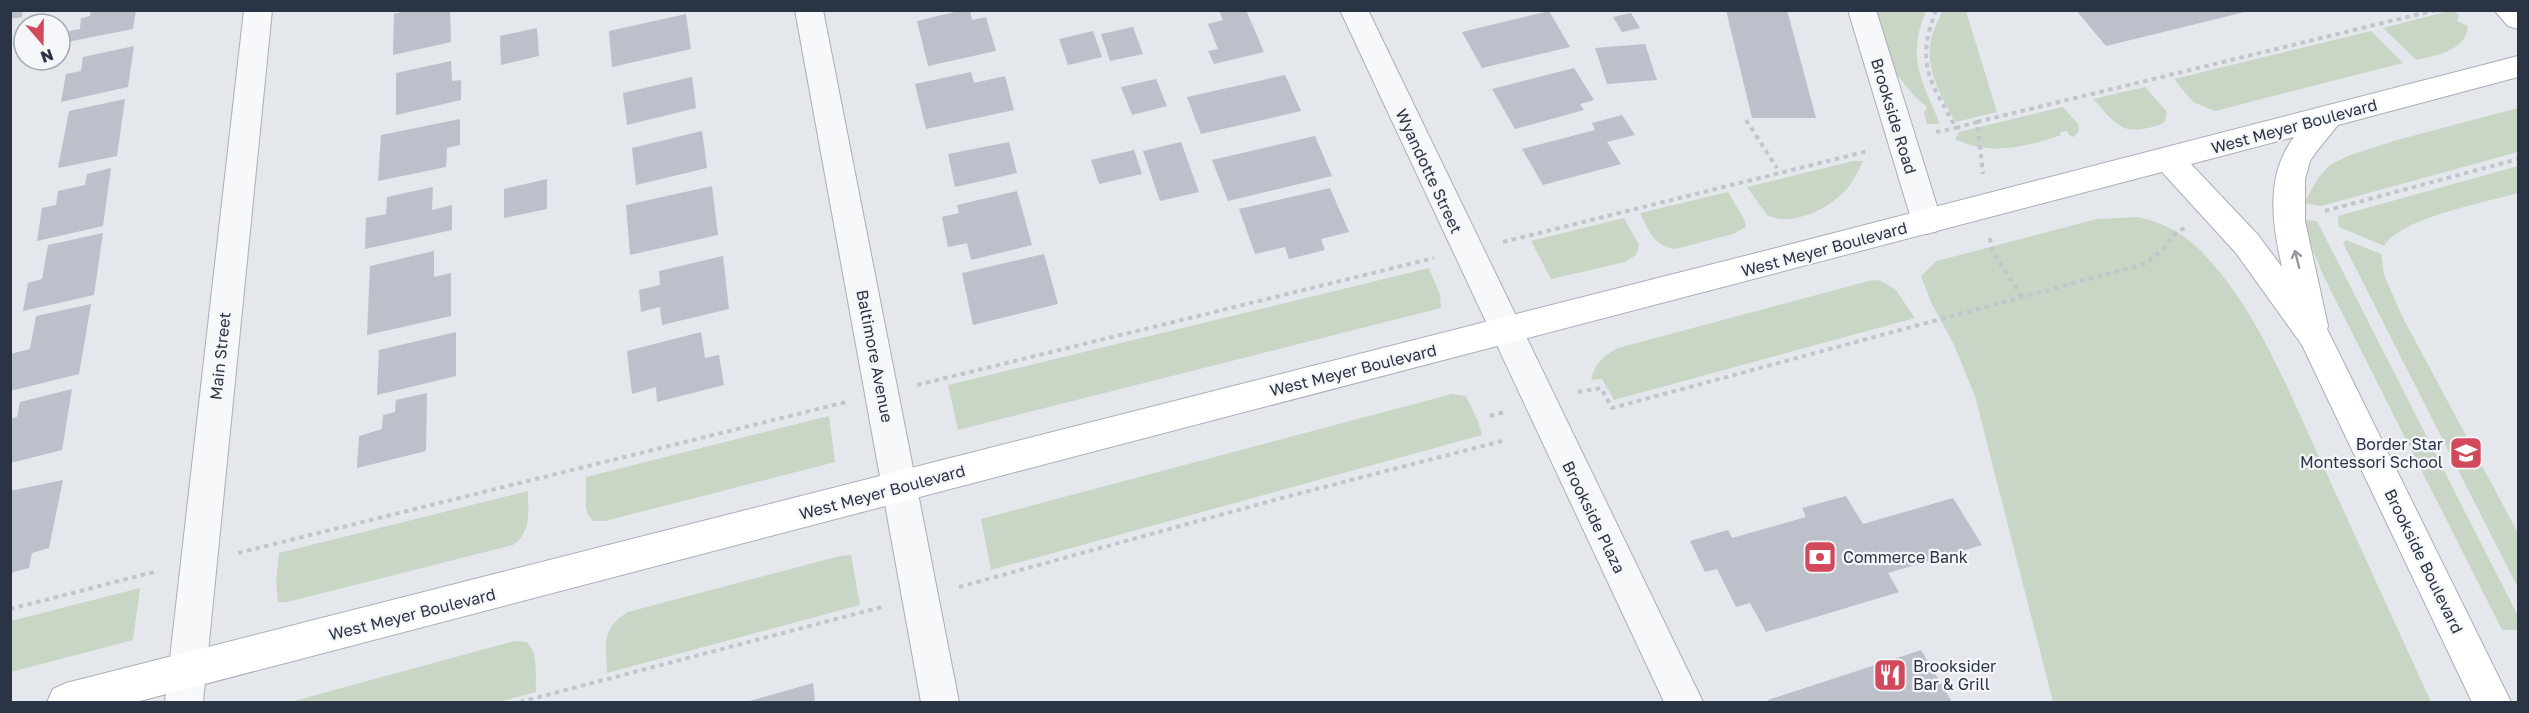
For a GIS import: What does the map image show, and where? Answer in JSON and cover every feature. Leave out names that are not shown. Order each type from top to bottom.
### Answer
[{"type":"main road","points":[[2508,10],[2518,19]]},
{"type":"main road","name":"West Meyer Boulevard","points":[[66,702],[185,687],[899,487],[1505,332],[2518,67]]},
{"type":"main road","points":[[2314,336],[2288,221],[2288,192],[2295,161],[2328,117]]},
{"type":"main road","name":"Brookside Boulevard","points":[[2167,158],[2247,244],[2314,336],[2492,702]]},
{"type":"street","name":"Main Street","points":[[185,687],[258,10]]},
{"type":"street","name":"Baltimore Avenue","points":[[809,10],[940,702]]},
{"type":"street","name":"Wyandotte Street","points":[[1354,10],[1505,332]]},
{"type":"street","name":"Brookside Road","points":[[1862,10],[1927,222]]},
{"type":"street","name":"Brookside Plaza","points":[[1505,332],[1684,702]]},
{"type":"path","points":[[1936,10],[1924,40],[1923,58],[1926,71],[1956,128]]},
{"type":"path","points":[[1941,130],[2436,10]]},
{"type":"path","points":[[1746,120],[1777,168]]},
{"type":"path","points":[[1977,122],[1980,147]]},
{"type":"path","points":[[242,552],[1862,153]]},
{"type":"path","points":[[2323,211],[2518,159]]},
{"type":"path","points":[[1590,389],[1601,388],[1612,408],[2144,264],[2170,245],[2177,231]]},
{"type":"path","points":[[1992,251],[2022,297]]},
{"type":"path","points":[[520,702],[727,646],[919,598],[1278,499],[1502,441]]},
{"type":"path","points":[[10,609],[161,571]]},
{"type":"green space","points":[[2453,10],[2459,15],[2457,21],[2468,26],[2466,34],[2456,46],[2433,56],[2416,60],[2383,28]]},
{"type":"green space","points":[[1875,11],[1926,11],[1917,42],[1917,56],[1922,81],[1940,124],[1927,124],[1924,114],[1927,107],[1916,98],[1894,71]]},
{"type":"green space","points":[[1942,11],[1966,11],[1997,112],[1956,122],[1946,105],[1933,76],[1930,56],[1932,37]]},
{"type":"green space","points":[[2371,31],[2403,63],[2215,111],[2193,102],[2174,79]]},
{"type":"green space","points":[[2145,87],[2167,112],[2162,124],[2149,128],[2138,130],[2122,127],[2109,117],[2093,99]]},
{"type":"green space","points":[[2063,107],[2078,124],[2079,131],[2074,137],[2067,131],[2060,132],[2061,135],[2008,148],[1981,147],[1955,139],[1959,132]]},
{"type":"green space","points":[[2518,108],[2518,152],[2321,206],[2304,203],[2318,178],[2330,165],[2348,156],[2397,140]]},
{"type":"green space","points":[[1853,161],[1863,161],[1852,182],[1843,193],[1818,211],[1797,218],[1776,218],[1767,215],[1747,187]]},
{"type":"green space","points":[[2518,166],[2518,193],[2425,219],[2393,236],[2384,246],[2339,227],[2338,216]]},
{"type":"green space","points":[[1728,192],[1745,221],[1746,227],[1733,234],[1675,249],[1657,241],[1649,232],[1640,213]]},
{"type":"green space","points":[[2138,217],[2172,229],[2201,251],[2221,273],[2254,323],[2269,349],[2431,702],[2053,702],[1975,396],[1921,276],[1937,261],[2097,219]]},
{"type":"green space","points":[[1624,218],[1639,245],[1636,255],[1625,262],[1551,279],[1531,241]]},
{"type":"green space","points":[[2305,220],[2317,221],[2518,616],[2518,630],[2502,630],[2324,277],[2307,236]]},
{"type":"green space","points":[[2346,240],[2381,254],[2384,275],[2402,316],[2518,533],[2518,588],[2343,243]]},
{"type":"green space","points":[[1429,268],[1440,295],[1441,308],[958,430],[948,385]]},
{"type":"green space","points":[[1879,280],[1895,289],[1915,318],[1614,400],[1602,379],[1591,380],[1600,361],[1618,348]]},
{"type":"green space","points":[[1452,394],[1466,396],[1482,435],[991,570],[981,519]]},
{"type":"green space","points":[[829,416],[835,462],[605,521],[593,521],[588,515],[586,477]]},
{"type":"green space","points":[[528,491],[528,521],[523,534],[513,545],[287,602],[278,602],[276,582],[279,553]]},
{"type":"green space","points":[[851,555],[860,605],[607,673],[606,646],[609,631],[619,618],[628,612]]},
{"type":"green space","points":[[140,588],[133,640],[11,672],[11,621]]},
{"type":"green space","points":[[515,641],[527,642],[531,647],[536,666],[536,692],[499,702],[290,702]]},
{"type":"building","points":[[10,10],[23,10],[23,12],[12,12],[12,19],[10,19]]},
{"type":"building","points":[[91,10],[136,10],[133,29],[72,41],[72,30],[80,29],[81,18],[90,16]]},
{"type":"building","points":[[409,10],[450,10],[451,42],[393,55],[394,14]]},
{"type":"building","points":[[970,10],[972,20],[986,17],[996,51],[928,66],[917,21]]},
{"type":"building","points":[[1246,10],[1264,52],[1214,64],[1208,51],[1218,49],[1208,24],[1223,20],[1219,11]]},
{"type":"building","points":[[1726,10],[1787,10],[1816,118],[1752,118]]},
{"type":"building","points":[[2076,10],[2249,10],[2249,11],[2106,46]]},
{"type":"building","points":[[1549,11],[1570,47],[1482,68],[1462,32]]},
{"type":"building","points":[[1631,13],[1640,28],[1622,32],[1613,17]]},
{"type":"building","points":[[686,14],[691,49],[612,67],[609,31]]},
{"type":"building","points":[[1133,27],[1143,54],[1110,61],[1101,34]]},
{"type":"building","points":[[537,28],[539,56],[501,65],[500,36]]},
{"type":"building","points":[[1093,31],[1102,57],[1068,65],[1059,39]]},
{"type":"building","points":[[1645,44],[1657,80],[1607,84],[1595,48]]},
{"type":"building","points":[[134,46],[128,87],[61,102],[66,74],[81,71],[83,57]]},
{"type":"building","points":[[451,61],[452,81],[461,80],[461,100],[396,115],[396,73]]},
{"type":"building","points":[[1574,68],[1594,100],[1580,104],[1584,110],[1515,129],[1492,89]]},
{"type":"building","points":[[971,72],[974,83],[1005,76],[1014,110],[926,129],[915,84]]},
{"type":"building","points":[[1285,75],[1301,111],[1201,134],[1187,97]]},
{"type":"building","points":[[692,77],[696,108],[627,125],[623,93]]},
{"type":"building","points":[[1156,79],[1167,106],[1132,115],[1121,87]]},
{"type":"building","points":[[125,99],[117,156],[58,168],[69,111]]},
{"type":"building","points":[[1622,115],[1635,135],[1607,142],[1621,164],[1543,185],[1522,149],[1595,130],[1592,123]]},
{"type":"building","points":[[460,119],[460,145],[447,148],[446,167],[378,181],[381,135]]},
{"type":"building","points":[[702,131],[707,168],[636,185],[632,148]]},
{"type":"building","points":[[1315,136],[1332,176],[1228,201],[1212,160]]},
{"type":"building","points":[[1009,142],[1017,173],[955,187],[948,154]]},
{"type":"building","points":[[1181,142],[1199,192],[1160,201],[1143,151]]},
{"type":"building","points":[[1134,150],[1142,174],[1099,184],[1091,160]]},
{"type":"building","points":[[111,168],[103,226],[37,241],[42,208],[56,205],[58,191],[85,185],[87,174]]},
{"type":"building","points":[[547,179],[547,209],[504,218],[504,189]]},
{"type":"building","points":[[712,186],[718,235],[630,255],[626,205]]},
{"type":"building","points":[[433,187],[432,210],[452,205],[452,230],[365,249],[366,218],[386,214],[387,197]]},
{"type":"building","points":[[1330,188],[1349,232],[1321,239],[1325,250],[1289,259],[1285,247],[1255,254],[1239,209]]},
{"type":"building","points":[[1017,191],[1032,245],[971,260],[967,243],[948,247],[942,217],[959,213],[957,205]]},
{"type":"building","points":[[103,233],[94,295],[23,311],[28,283],[42,279],[48,245]]},
{"type":"building","points":[[434,251],[434,277],[451,273],[451,316],[367,335],[370,266]]},
{"type":"building","points":[[1044,254],[1058,304],[973,325],[962,273]]},
{"type":"building","points":[[723,256],[729,309],[662,325],[660,307],[641,312],[639,290],[660,285],[659,271]]},
{"type":"building","points":[[91,304],[79,374],[10,391],[10,354],[30,349],[36,316]]},
{"type":"building","points":[[456,332],[456,376],[377,395],[379,350]]},
{"type":"building","points":[[701,332],[705,358],[719,355],[724,385],[657,402],[656,387],[632,394],[627,351]]},
{"type":"building","points":[[72,389],[62,450],[10,463],[10,419],[17,417],[20,402]]},
{"type":"building","points":[[427,393],[426,451],[357,468],[359,436],[382,429],[383,415],[395,412],[396,400]]},
{"type":"building","points":[[63,480],[49,548],[32,553],[29,568],[10,573],[10,491]]},
{"type":"building","name":"Commerce Bank","points":[[1846,496],[1863,524],[1953,498],[1982,545],[1888,573],[1899,592],[1766,632],[1750,603],[1736,607],[1717,569],[1705,572],[1690,541],[1728,530],[1732,538],[1806,517],[1802,508]]},
{"type":"building","name":"Brooksider Bar & Grill","points":[[1921,650],[1952,702],[1769,702],[1768,700]]},
{"type":"building","points":[[813,683],[815,702],[746,702]]},
{"type":"place","name":"Border Star Montessori School","points":[[2466,453]]},
{"type":"place","name":"Commerce Bank","points":[[1820,557]]},
{"type":"place","name":"Brooksider Bar & Grill","points":[[1890,675]]}]
